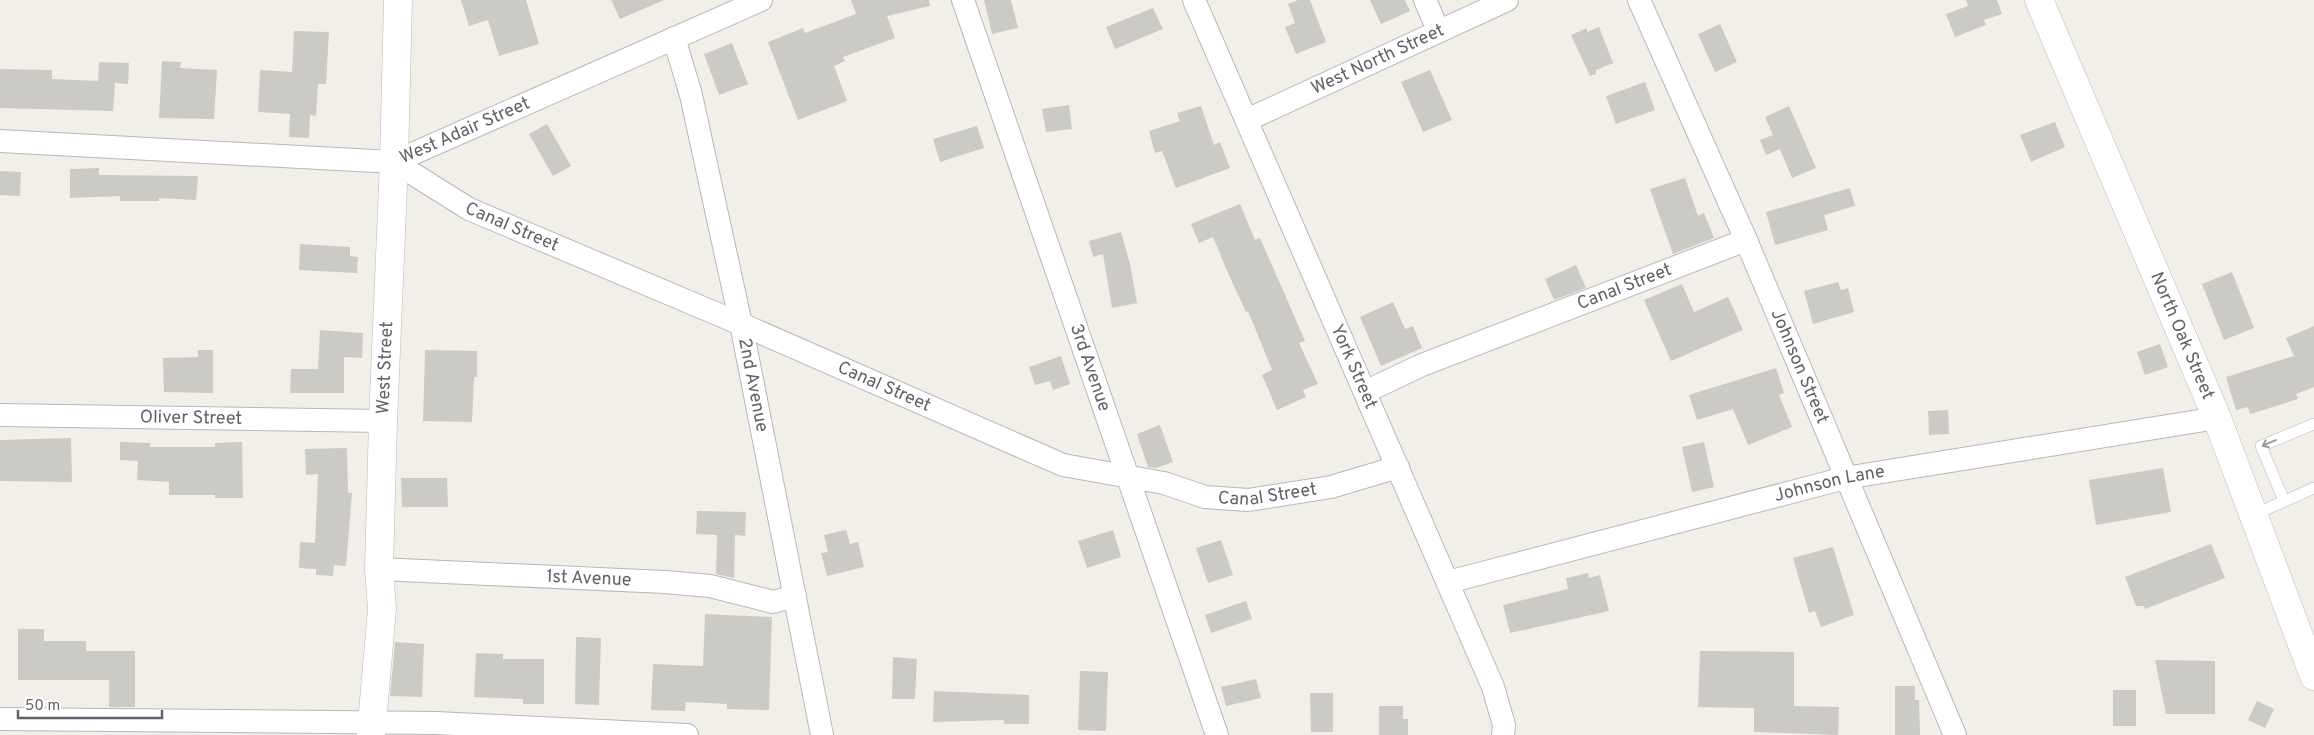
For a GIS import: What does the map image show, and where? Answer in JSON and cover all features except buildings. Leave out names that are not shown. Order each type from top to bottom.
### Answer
[{"type":"main road","name":"West Street","points":[[371,729],[382,609],[379,569],[398,0]]},
{"type":"main road","name":"North Oak Street","points":[[2039,0],[2217,418],[2314,676]]},
{"type":"street","name":"West Adair Street","points":[[0,141],[394,162],[761,0]]},
{"type":"street","name":"3rd Avenue","points":[[963,0],[1051,250],[1217,735]]},
{"type":"street","name":"York Street","points":[[1194,0],[1493,687],[1504,725],[1503,735]]},
{"type":"street","points":[[1425,0],[1438,30]]},
{"type":"street","name":"West North Street","points":[[1247,120],[1506,0]]},
{"type":"street","name":"Johnson Street","points":[[1639,0],[1746,240],[1955,735]]},
{"type":"street","name":"2nd Avenue","points":[[674,38],[691,95],[741,324],[822,735]]},
{"type":"street","name":"Canal Street","points":[[394,162],[469,209],[741,324],[1063,464],[1164,483],[1205,497],[1248,500],[1331,487],[1398,467]]},
{"type":"street","name":"Canal Street","points":[[1365,392],[1422,365],[1746,240]]},
{"type":"street","name":"Oliver Street","points":[[0,416],[383,421]]},
{"type":"street","name":"Johnson Lane","points":[[1448,582],[1845,478],[2217,418]]},
{"type":"street","name":"1st Avenue","points":[[379,569],[665,582],[710,586],[774,602],[795,596]]},
{"type":"street","points":[[0,719],[25,727],[371,729],[436,723],[686,735]]},
{"type":"lane","points":[[2284,500],[2261,446],[2314,424]]},
{"type":"lane","points":[[2253,515],[2314,488]]}]
